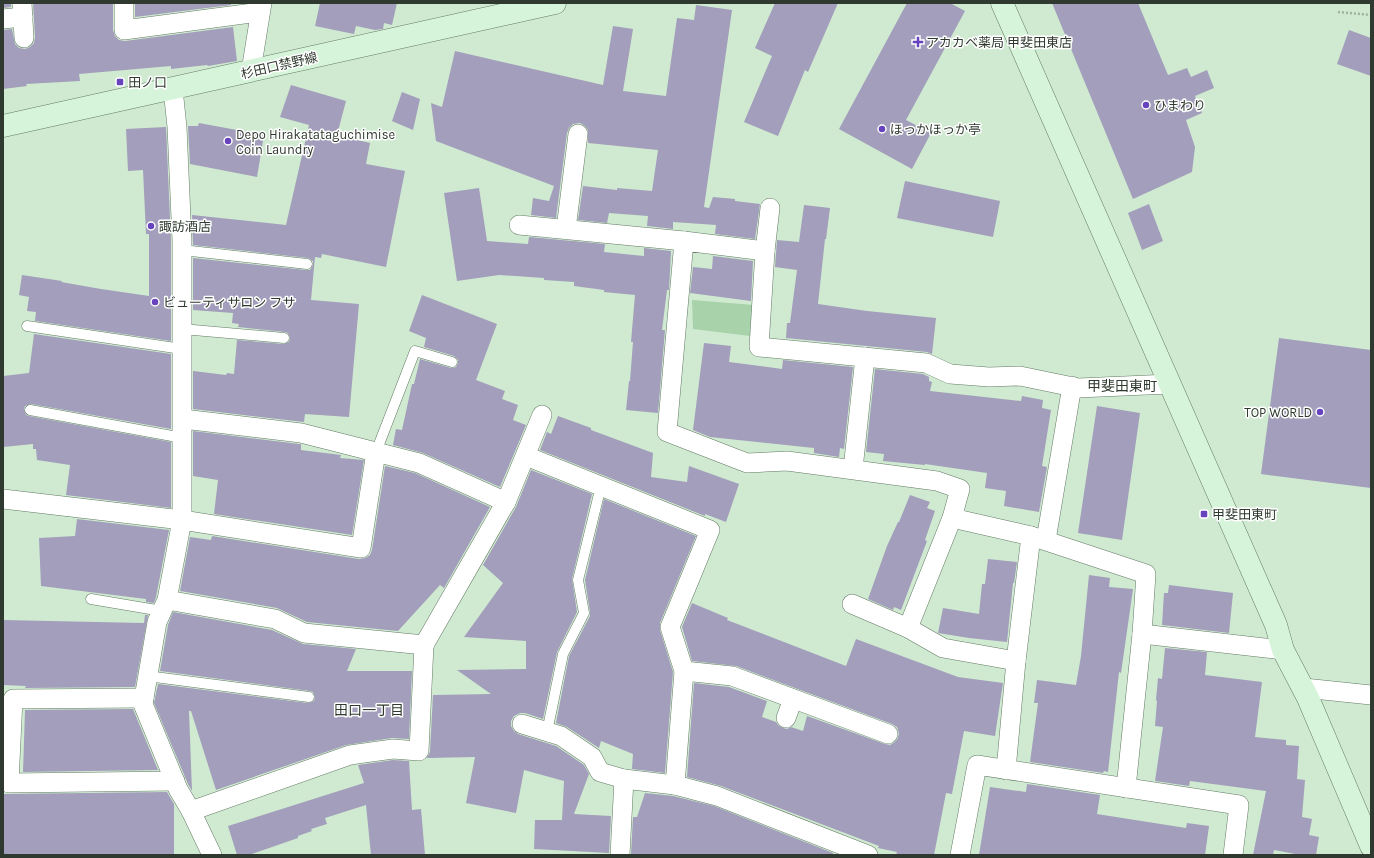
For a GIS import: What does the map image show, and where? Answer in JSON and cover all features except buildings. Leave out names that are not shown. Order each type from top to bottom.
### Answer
[{"type":"street","points":[[124,3],[124,30],[261,7],[251,71]]},
{"type":"street","name":"杉田口禁野線","points":[[3,126],[555,3]]},
{"type":"street","points":[[1002,3],[1276,625],[1283,650],[1304,688],[1371,846]]},
{"type":"street","points":[[3,20],[22,10],[24,38]]},
{"type":"street","points":[[173,89],[177,127],[182,250],[182,520],[165,606],[157,622],[143,704],[175,781],[212,855]]},
{"type":"street","points":[[566,229],[578,134]]},
{"type":"street","points":[[770,208],[765,251],[759,346],[926,363],[950,374],[989,378],[1020,376],[1078,388],[1170,384]]},
{"type":"street","points":[[519,225],[765,251]]},
{"type":"street","points":[[684,242],[667,432],[747,463],[787,460],[937,481],[960,489],[952,518],[908,628]]},
{"type":"street","points":[[853,469],[865,357]]},
{"type":"street","points":[[1006,770],[1016,661],[1039,538],[1072,386]]},
{"type":"street","points":[[191,811],[350,755],[393,749],[419,751],[424,645],[506,502],[542,415]]},
{"type":"street","points":[[183,428],[301,433],[418,463],[506,502]]},
{"type":"street","points":[[3,499],[182,520],[361,548],[376,452]]},
{"type":"street","points":[[526,456],[710,530],[670,628],[684,671],[675,785]]},
{"type":"street","points":[[952,518],[1039,538],[1146,574],[1142,634],[1126,788]]},
{"type":"street","points":[[852,604],[908,628],[943,648],[1016,661]]},
{"type":"street","points":[[165,606],[275,619],[304,633],[424,645]]},
{"type":"street","points":[[1142,634],[1283,650]]},
{"type":"street","points":[[684,671],[732,676],[888,734]]},
{"type":"street","points":[[1304,688],[1371,695]]},
{"type":"street","points":[[144,698],[13,699],[9,783],[175,781]]},
{"type":"street","points":[[786,718],[793,699]]},
{"type":"street","points":[[522,724],[561,736],[592,757],[600,772],[624,779],[675,785],[717,796],[868,855]]},
{"type":"street","points":[[960,855],[977,766],[1239,805],[1233,855]]},
{"type":"street","points":[[620,855],[624,779]]},
{"type":"lane","points":[[182,250],[307,264]]},
{"type":"lane","points":[[27,326],[182,348]]},
{"type":"lane","points":[[182,329],[284,338]]},
{"type":"lane","points":[[376,452],[415,351],[452,362]]},
{"type":"lane","points":[[30,410],[183,428]]},
{"type":"lane","points":[[547,732],[563,654],[584,613],[578,580],[601,486]]},
{"type":"lane","points":[[91,599],[165,606]]},
{"type":"lane","points":[[147,676],[309,697]]},
{"type":"path","points":[[1338,12],[1371,16]]},
{"type":"green space","points":[[692,300],[754,305],[750,336],[693,329]]},
{"type":"place","name":"アカカベ薬局 甲斐田東店","points":[[918,42]]},
{"type":"place","name":"田ノ口","points":[[120,82]]},
{"type":"place","name":"ひまわり","points":[[1146,105]]},
{"type":"place","name":"ほっかほっか亭","points":[[882,129]]},
{"type":"place","name":"Depo Hirakatataguchimise Coin Laundry","points":[[228,141]]},
{"type":"place","name":"諏訪酒店","points":[[151,226]]},
{"type":"place","name":"ビューティサロン フサ","points":[[155,302]]},
{"type":"place","name":"TOP WORLD","points":[[1320,412]]},
{"type":"place","name":"甲斐田東町","points":[[1204,514]]},
{"type":"district","name":"甲斐田東町","points":[[1122,386]]},
{"type":"district","name":"田口一丁目","points":[[369,710]]}]
